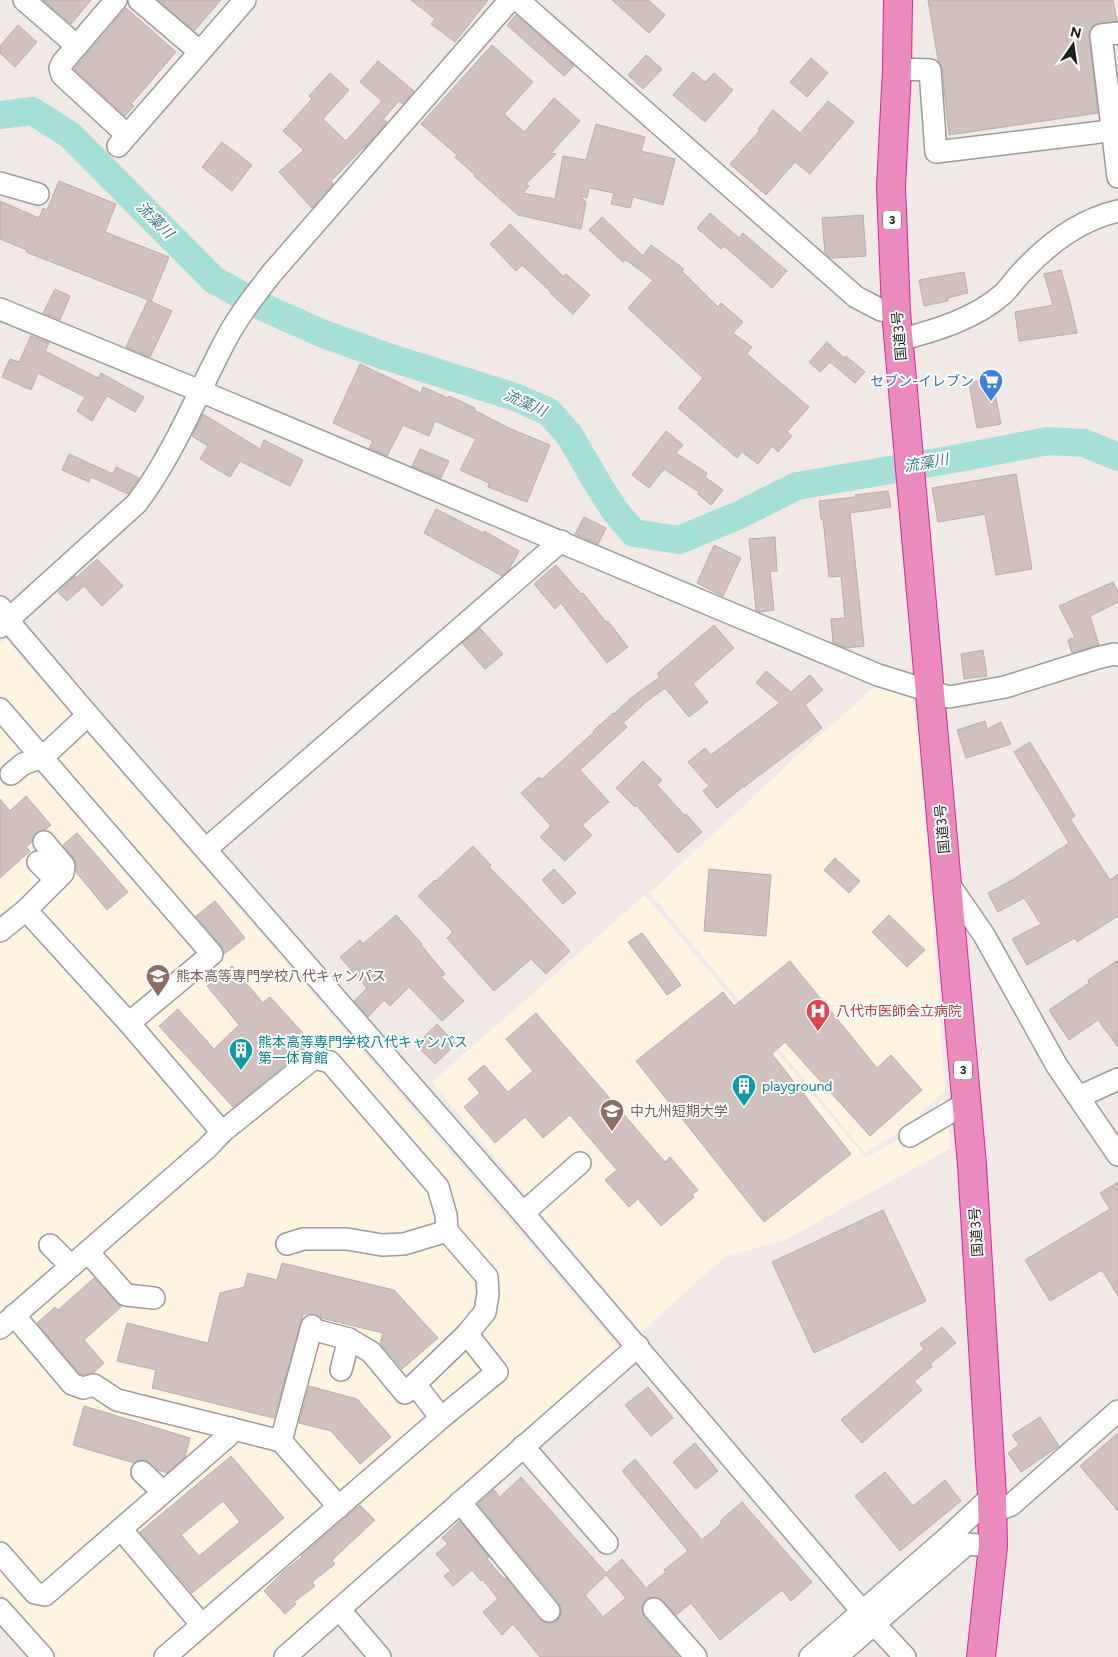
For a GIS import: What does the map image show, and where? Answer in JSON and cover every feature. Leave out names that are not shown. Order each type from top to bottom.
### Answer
[{"type":"highway","name":"国道3号","points":[[898,0],[897,69],[891,187],[896,312],[972,1165],[993,1504],[969,1543],[981,1657]]},
{"type":"street","points":[[24,0],[77,46]]},
{"type":"street","points":[[116,0],[60,68],[62,75],[122,140],[245,0]]},
{"type":"street","points":[[139,0],[200,52]]},
{"type":"street","points":[[510,0],[248,303],[224,344],[181,431],[152,484],[137,503],[15,612],[3,618],[523,1213],[868,1617],[905,1657]]},
{"type":"street","points":[[518,0],[856,297],[880,310],[896,312]]},
{"type":"street","points":[[1118,33],[1100,35],[1115,130],[1118,177]]},
{"type":"street","points":[[897,69],[930,70],[936,152],[1115,130]]},
{"type":"street","points":[[0,182],[38,194]]},
{"type":"street","points":[[899,340],[920,335],[971,316],[1002,294],[1022,271],[1047,248],[1082,223],[1118,211]]},
{"type":"street","points":[[0,309],[561,541],[878,676],[949,697],[1005,687],[1097,658],[1114,654],[1118,655]]},
{"type":"street","points":[[206,849],[561,541]]},
{"type":"street","points":[[0,709],[212,954],[129,1023]]},
{"type":"street","points":[[11,774],[23,764],[42,757],[88,716]]},
{"type":"street","points":[[0,931],[26,910],[63,873],[64,866],[41,852]]},
{"type":"street","points":[[946,880],[984,935],[1057,1066],[1118,1155]]},
{"type":"street","points":[[26,910],[129,1023],[222,1132]]},
{"type":"street","points":[[281,1441],[312,1328],[349,1339],[371,1352],[405,1393],[467,1334],[485,1312],[488,1294],[487,1277],[447,1231],[446,1215],[438,1187],[330,1062],[314,1058],[222,1132],[207,1148],[7,1322],[72,1384],[83,1388],[94,1385],[117,1400],[281,1441],[339,1507]]},
{"type":"street","points":[[1079,1097],[1118,1079]]},
{"type":"street","points":[[910,1136],[966,1103]]},
{"type":"street","points":[[523,1213],[580,1163]]},
{"type":"street","points":[[287,1244],[303,1239],[347,1239],[382,1245],[404,1244],[447,1231]]},
{"type":"street","points":[[50,1245],[71,1266]]},
{"type":"street","points":[[88,1252],[126,1294],[154,1298]]},
{"type":"street","points":[[165,1657],[441,1418],[497,1372],[467,1334]]},
{"type":"street","points":[[341,1370],[349,1339]]},
{"type":"street","points":[[286,1657],[638,1346]]},
{"type":"street","points":[[415,1384],[441,1418]]},
{"type":"street","points":[[810,1657],[969,1543],[993,1504],[1011,1504],[1118,1412]]},
{"type":"street","points":[[0,1553],[35,1593],[45,1595],[228,1436],[230,1428]]},
{"type":"street","points":[[523,1446],[607,1544]]},
{"type":"street","points":[[142,1472],[164,1492]]},
{"type":"street","points":[[460,1502],[549,1611]]},
{"type":"street","points":[[121,1530],[202,1625]]},
{"type":"street","points":[[0,1609],[43,1657]]},
{"type":"street","points":[[340,1609],[380,1657]]},
{"type":"street","points":[[654,1609],[696,1657]]},
{"type":"street","points":[[836,1657],[868,1617]]},
{"type":"shaded area","name":"熊本高等専門学校八代キャンパス","points":[[6,639],[621,1350],[523,1446],[271,1657],[56,1657],[0,1592],[0,644]]},
{"type":"shaded area","points":[[876,686],[917,698],[945,1091],[907,1127],[865,1153],[650,893],[813,741]]},
{"type":"shaded area","points":[[645,895],[866,1158],[905,1135],[945,1097],[951,1148],[787,1239],[725,1257],[641,1332],[432,1082]]},
{"type":"building","points":[[43,0],[91,0],[71,24]]},
{"type":"building","points":[[158,0],[221,0],[194,31]]},
{"type":"building","points":[[411,0],[488,0],[455,42],[431,24],[435,19]]},
{"type":"building","points":[[612,0],[648,0],[665,15],[649,33]]},
{"type":"building","points":[[928,0],[1113,0],[1117,21],[1094,25],[1090,30],[1089,36],[1098,113],[949,135],[942,69],[938,60]]},
{"type":"building","points":[[126,8],[176,52],[131,104],[134,106],[125,116],[74,69]]},
{"type":"building","points":[[516,15],[574,66],[564,76],[507,25]]},
{"type":"building","points":[[18,25],[37,42],[15,67],[0,53],[0,46]]},
{"type":"building","points":[[492,45],[533,82],[504,114],[524,132],[554,98],[580,121],[551,153],[556,154],[526,184],[529,186],[523,193],[555,199],[563,156],[586,160],[596,124],[645,137],[641,151],[675,159],[663,205],[633,197],[630,208],[611,204],[614,193],[589,188],[587,198],[580,196],[586,202],[581,229],[518,215],[474,176],[455,157],[457,155],[421,124]]},
{"type":"building","points":[[646,55],[662,69],[643,89],[628,75]]},
{"type":"building","points":[[811,58],[828,73],[807,97],[790,82]]},
{"type":"building","points":[[378,61],[414,91],[403,104],[399,101],[383,119],[387,122],[365,148],[331,181],[333,184],[312,208],[279,172],[304,150],[283,131],[312,99],[309,96],[330,73],[349,90],[323,119],[346,141],[382,101],[360,82]]},
{"type":"building","points":[[693,72],[705,82],[714,73],[733,90],[705,122],[673,95]]},
{"type":"building","points":[[828,101],[854,122],[810,174],[795,162],[766,195],[730,164],[760,130],[758,129],[773,110],[800,133]]},
{"type":"building","points":[[222,142],[252,165],[232,191],[202,167]]},
{"type":"building","points":[[59,181],[116,204],[105,232],[169,257],[151,301],[26,252],[27,250],[0,239],[0,201],[39,218],[43,208],[47,210]]},
{"type":"building","points":[[710,213],[739,238],[743,233],[787,271],[772,288],[724,246],[721,249],[697,228]]},
{"type":"building","points":[[863,215],[866,256],[831,258],[825,253],[822,218]]},
{"type":"building","points":[[602,217],[643,256],[651,245],[684,269],[682,271],[718,307],[721,303],[743,322],[733,333],[752,347],[747,354],[809,407],[787,432],[792,436],[778,452],[772,446],[758,464],[742,452],[737,458],[678,408],[703,378],[628,308],[653,280],[626,260],[623,262],[589,230]]},
{"type":"building","points":[[510,224],[564,277],[566,274],[590,295],[573,314],[522,265],[516,271],[490,244]]},
{"type":"building","points":[[1061,270],[1077,333],[1019,341],[1015,312],[1053,305],[1044,274]]},
{"type":"building","points":[[964,272],[968,293],[948,298],[948,301],[924,306],[919,280]]},
{"type":"building","points":[[55,289],[70,296],[60,320],[43,313]]},
{"type":"building","points":[[148,300],[172,311],[150,357],[126,347]]},
{"type":"building","points":[[31,336],[49,343],[45,351],[98,378],[101,373],[144,397],[135,412],[107,396],[92,421],[77,411],[85,397],[38,373],[31,390],[2,377],[10,359],[19,362]]},
{"type":"building","points":[[827,342],[844,358],[846,356],[865,372],[855,383],[830,362],[820,372],[809,362]]},
{"type":"building","points":[[360,364],[421,393],[423,387],[448,398],[449,396],[475,408],[474,410],[511,429],[550,445],[527,502],[488,487],[489,483],[460,470],[476,439],[435,421],[429,436],[403,425],[387,456],[369,448],[373,441],[333,423]]},
{"type":"building","points":[[992,378],[1001,424],[977,428],[969,383]]},
{"type":"building","points":[[203,414],[260,449],[264,440],[303,460],[290,486],[240,461],[230,477],[200,459],[208,446],[192,436]]},
{"type":"building","points":[[666,431],[683,445],[676,453],[707,473],[705,477],[723,490],[711,505],[698,494],[699,492],[664,469],[649,488],[632,475]]},
{"type":"building","points":[[420,449],[449,461],[441,478],[412,466]]},
{"type":"building","points":[[69,454],[113,474],[116,467],[139,478],[128,494],[91,477],[89,482],[62,470]]},
{"type":"building","points":[[1016,474],[1032,569],[996,575],[985,514],[938,522],[932,488]]},
{"type":"building","points":[[888,491],[891,507],[850,513],[864,646],[846,648],[833,643],[831,619],[845,618],[841,576],[829,577],[823,519],[821,519],[819,501]]},
{"type":"building","points":[[436,509],[483,533],[484,531],[519,551],[508,571],[502,576],[424,533]]},
{"type":"building","points":[[584,517],[606,528],[598,544],[575,534]]},
{"type":"building","points":[[775,537],[777,571],[770,571],[774,610],[760,612],[756,610],[749,539]]},
{"type":"building","points":[[714,545],[741,558],[723,596],[697,583]]},
{"type":"building","points":[[97,559],[123,586],[102,606],[84,586],[67,601],[58,592]]},
{"type":"building","points":[[556,565],[581,594],[583,593],[606,622],[608,621],[628,647],[607,663],[561,603],[555,609],[534,584]]},
{"type":"building","points":[[1113,582],[1118,592],[1118,602],[1090,616],[1099,645],[1072,653],[1068,640],[1075,637],[1059,606]]},
{"type":"building","points":[[714,625],[734,648],[693,684],[708,702],[689,717],[665,688],[623,723],[627,727],[580,770],[609,802],[582,825],[592,835],[565,861],[540,837],[551,826],[521,793],[539,777],[542,779],[613,713],[660,677],[657,674]]},
{"type":"building","points":[[480,628],[503,654],[485,669],[462,643]]},
{"type":"building","points":[[983,650],[987,676],[964,679],[961,654]]},
{"type":"building","points":[[766,671],[791,692],[810,675],[823,690],[805,705],[822,728],[717,808],[703,791],[709,786],[688,762],[705,748],[711,755],[780,703],[756,683]]},
{"type":"building","points":[[985,721],[987,729],[1001,722],[1011,744],[966,758],[957,730]]},
{"type":"building","points":[[1030,742],[1075,816],[1070,819],[1110,880],[1118,874],[1118,916],[1077,942],[1075,938],[1027,965],[1012,939],[1041,924],[1024,898],[998,912],[988,893],[1014,879],[1069,843],[1014,752]]},
{"type":"building","points":[[643,761],[662,780],[657,785],[702,832],[678,853],[636,805],[635,807],[616,788]]},
{"type":"building","points":[[26,796],[51,825],[45,830],[36,833],[32,842],[26,847],[30,851],[0,878],[0,799],[10,811]]},
{"type":"building","points":[[77,833],[128,892],[107,910],[76,872],[76,862],[63,845]]},
{"type":"building","points":[[473,846],[491,865],[489,867],[570,951],[546,974],[531,959],[494,991],[447,938],[453,932],[418,896]]},
{"type":"building","points":[[835,858],[860,881],[849,893],[824,870]]},
{"type":"building","points":[[554,869],[576,893],[563,904],[542,880]]},
{"type":"building","points":[[709,869],[771,875],[766,936],[704,931]]},
{"type":"building","points":[[215,901],[245,938],[224,954],[221,946],[196,916]]},
{"type":"building","points":[[396,915],[445,974],[441,977],[464,1001],[442,1021],[409,987],[390,1006],[384,1000],[368,1017],[354,1001],[367,988],[340,957],[360,940],[363,944]]},
{"type":"building","points":[[889,915],[925,950],[907,967],[872,932]]},
{"type":"building","points":[[642,933],[681,985],[667,995],[628,942]]},
{"type":"building","points":[[1118,960],[1118,1047],[1098,1020],[1069,1040],[1049,1010],[1089,983],[1088,980]]},
{"type":"building","name":"playground","points":[[790,961],[877,1068],[891,1055],[922,1090],[870,1136],[785,1042],[772,1054],[851,1154],[764,1222],[636,1061],[723,992],[734,1006]]},
{"type":"building","name":"熊本高等専門学校八代キャンパス 第一体育館","points":[[232,966],[263,1003],[270,997],[312,1043],[233,1107],[159,1026],[178,1009],[214,1049],[239,1025],[207,986]]},
{"type":"building","points":[[536,1013],[665,1162],[670,1157],[698,1190],[692,1195],[694,1197],[661,1226],[638,1199],[629,1207],[605,1180],[617,1170],[570,1115],[543,1138],[525,1117],[495,1143],[464,1107],[480,1093],[468,1079],[484,1065],[508,1092],[533,1071],[506,1039]]},
{"type":"building","points":[[437,1024],[456,1044],[435,1064],[416,1045]]},
{"type":"building","points":[[1118,1182],[1118,1296],[1102,1270],[1050,1301],[1025,1260],[1110,1209],[1100,1193]]},
{"type":"building","points":[[883,1210],[926,1301],[814,1353],[772,1262]]},
{"type":"building","points":[[282,1263],[394,1290],[438,1338],[402,1369],[380,1343],[383,1333],[321,1318],[315,1314],[303,1314],[274,1418],[152,1388],[156,1370],[117,1361],[127,1323],[208,1343],[220,1293],[244,1287],[248,1273],[277,1280]]},
{"type":"building","points":[[94,1278],[121,1307],[84,1340],[104,1363],[93,1373],[84,1375],[79,1373],[37,1323],[55,1307],[58,1310]]},
{"type":"building","points":[[942,1327],[956,1343],[930,1364],[932,1367],[914,1381],[922,1390],[862,1443],[841,1420],[924,1349],[920,1344]]},
{"type":"building","points":[[309,1386],[357,1399],[391,1437],[360,1464],[331,1431],[299,1423]]},
{"type":"building","points":[[648,1387],[673,1418],[651,1436],[625,1405]]},
{"type":"building","points":[[84,1406],[190,1438],[185,1457],[167,1473],[158,1470],[145,1460],[139,1460],[134,1463],[73,1445]]},
{"type":"building","points":[[1040,1417],[1059,1446],[1021,1472],[1008,1453],[1019,1445],[1012,1435]]},
{"type":"building","points":[[1118,1433],[1118,1511],[1080,1466]]},
{"type":"building","points":[[695,1443],[718,1471],[696,1489],[673,1462]]},
{"type":"building","points":[[231,1456],[284,1518],[192,1593],[140,1532]],"holes":[[[223,1501],[240,1522],[199,1556],[181,1535]]]},
{"type":"building","points":[[635,1459],[702,1540],[742,1502],[812,1582],[791,1601],[782,1590],[720,1640],[691,1603],[676,1615],[658,1597],[646,1599],[642,1605],[644,1617],[679,1657],[540,1657],[513,1624],[502,1635],[483,1612],[498,1599],[483,1580],[481,1581],[472,1570],[453,1586],[444,1576],[451,1571],[436,1554],[448,1544],[442,1538],[460,1521],[489,1557],[487,1559],[504,1579],[506,1578],[539,1619],[551,1623],[561,1615],[559,1603],[478,1504],[494,1490],[500,1497],[521,1477],[606,1573],[622,1559],[646,1588],[666,1572],[664,1570],[688,1551],[622,1471]],"holes":[[[606,1575],[626,1598],[603,1617],[585,1595]]]},
{"type":"building","points":[[885,1472],[913,1506],[945,1480],[961,1501],[900,1551],[855,1496]]},
{"type":"building","points":[[360,1505],[375,1520],[332,1560],[335,1564],[312,1582],[315,1586],[294,1602],[296,1604],[285,1614],[264,1591],[284,1571]]},
{"type":"waterway","name":"流藻川","points":[[0,115],[32,111],[70,135],[214,280],[263,307],[321,333],[385,356],[515,397],[549,412],[570,436],[615,511],[634,533],[679,540],[739,515],[797,486],[1048,441],[1084,443],[1118,457]]},
{"type":"place","name":"セブン-イレブン","points":[[991,402]]},
{"type":"place","name":"熊本高等専門学校八代キャンパス","points":[[158,997]]},
{"type":"place","name":"八代市医師会立病院","points":[[818,1032]]},
{"type":"place","name":"熊本高等専門学校八代キャンパス 第一体育館","points":[[241,1071]]},
{"type":"place","name":"playground","points":[[744,1107]]},
{"type":"place","name":"中九州短期大学","points":[[612,1132]]}]
